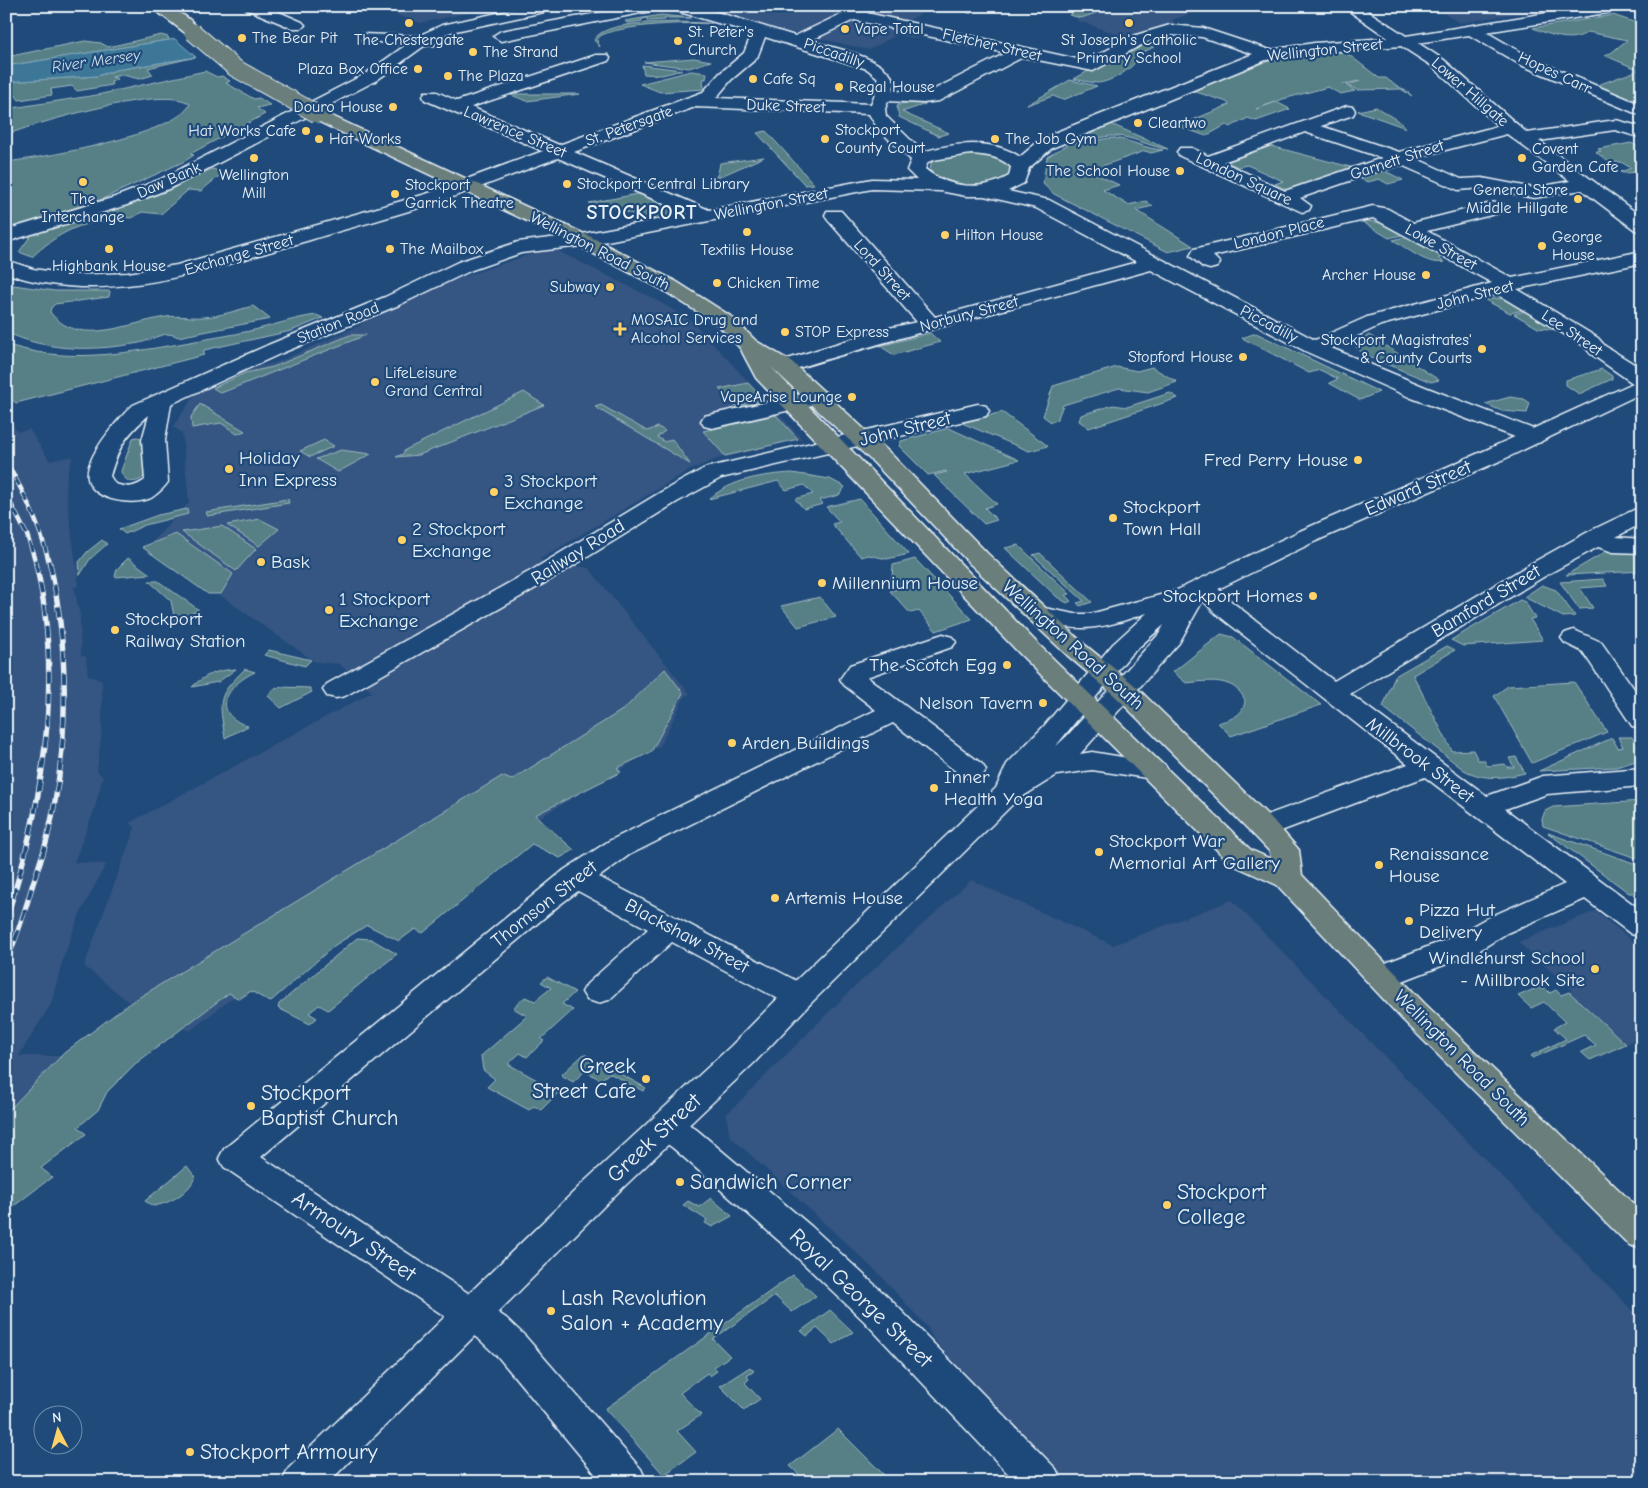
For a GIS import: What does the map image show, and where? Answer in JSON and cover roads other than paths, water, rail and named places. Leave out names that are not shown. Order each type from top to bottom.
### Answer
[{"type":"highway","name":"Wellington Road South","points":[[157,6],[181,21],[205,44],[241,71],[320,108],[466,186],[582,240],[692,299],[725,321],[749,344],[786,366],[862,439],[979,559],[1123,689],[1263,827],[1284,850],[1288,878]]},
{"type":"highway","name":"Wellington Road South","points":[[749,344],[764,373],[1023,642],[1241,857],[1288,878],[1413,1011],[1642,1234]]},
{"type":"street","points":[[251,6],[296,25]]},
{"type":"street","name":"Daw Bank","points":[[6,236],[121,201],[165,184],[320,108],[371,77],[431,34],[447,28],[553,6]]},
{"type":"street","points":[[486,39],[660,6]]},
{"type":"street","name":"Piccadilly","points":[[672,6],[698,10],[873,66],[886,80],[887,87],[880,102],[878,116],[884,125],[902,140],[928,181],[939,186]]},
{"type":"street","points":[[798,41],[870,6]]},
{"type":"street","name":"Wellington Street","points":[[872,184],[880,179],[954,150],[990,150],[1046,144],[1245,61],[1268,55],[1314,48],[1404,41],[1576,9],[1619,6]]},
{"type":"street","name":"Lower Hillgate","points":[[1342,8],[1362,21],[1379,25],[1448,71],[1476,99],[1510,128],[1642,226]]},
{"type":"street","name":"Fletcher Street","points":[[854,15],[1091,66],[1142,37],[1161,30],[1187,29],[1225,39],[1268,55]]},
{"type":"street","name":"Hopes Carr","points":[[1471,30],[1527,62],[1642,111]]},
{"type":"street","name":"St. Petersgate","points":[[466,186],[696,102],[713,93],[725,77],[747,59],[754,51],[758,35],[764,31]]},
{"type":"street","points":[[367,37],[450,43]]},
{"type":"street","name":"Duke Street","points":[[696,102],[880,102],[933,97],[1021,52]]},
{"type":"street","points":[[455,107],[602,58]]},
{"type":"street","name":"Lawrence Street","points":[[431,96],[708,216]]},
{"type":"street","points":[[1210,161],[1347,111]]},
{"type":"street","points":[[1525,138],[1616,125],[1642,133]]},
{"type":"street","points":[[1304,126],[1399,158],[1458,185],[1482,183],[1516,192],[1534,193],[1586,184]]},
{"type":"street","name":"Garnett Street","points":[[1286,197],[1399,158],[1474,136],[1510,128]]},
{"type":"street","name":"Piccadilly","points":[[902,140],[954,150]]},
{"type":"street","name":"Wellington Street","points":[[582,240],[872,184],[939,186],[981,190],[1000,187],[1019,172],[1046,144]]},
{"type":"street","name":"Piccadilly","points":[[990,150],[1009,157],[1042,204]]},
{"type":"street","name":"London Square","points":[[1186,152],[1210,161],[1286,197],[1329,220]]},
{"type":"street","name":"Exchange Street","points":[[6,266],[47,277],[81,280],[120,279],[163,274],[290,240],[466,186]]},
{"type":"street","name":"Piccadilly","points":[[981,190],[1042,204],[1314,348],[1417,392],[1533,437]]},
{"type":"street","points":[[1410,230],[1496,208]]},
{"type":"street","name":"London Place","points":[[1210,263],[1200,256],[1201,253],[1329,220],[1372,212]]},
{"type":"street","name":"Lowe Street","points":[[1372,212],[1381,213],[1505,287]]},
{"type":"street","name":"Lord Street","points":[[834,215],[931,325]]},
{"type":"street","points":[[518,248],[538,220]]},
{"type":"street","name":"Station Road","points":[[160,403],[162,409],[154,432],[157,468],[156,482],[146,491],[134,495],[107,489],[100,482],[103,456],[117,433],[141,410],[160,403],[240,364],[392,301],[456,270],[518,248],[582,240]]},
{"type":"street","name":"John Street","points":[[1314,348],[1365,324],[1505,287],[1642,258]]},
{"type":"street","name":"Norbury Street","points":[[786,366],[884,335],[931,325],[1154,263]]},
{"type":"street","name":"Lee Street","points":[[1505,287],[1590,342],[1598,350],[1642,379]]},
{"type":"street","name":"Edward Street","points":[[1090,708],[1102,672],[1122,649],[1193,593],[1224,575],[1343,520],[1533,437],[1642,385]]},
{"type":"street","points":[[712,421],[817,397]]},
{"type":"street","name":"John Street","points":[[833,445],[978,411]]},
{"type":"street","points":[[117,433],[154,432]]},
{"type":"street","name":"Railway Road","points":[[336,690],[541,575],[698,480],[714,473],[833,445]]},
{"type":"street","name":"Bamford Street","points":[[1331,692],[1349,684],[1454,619],[1596,537],[1642,513]]},
{"type":"street","points":[[1596,537],[1613,545],[1642,546]]},
{"type":"street","points":[[1039,615],[1075,622],[1090,622],[1103,620],[1159,601],[1193,593]]},
{"type":"street","points":[[1090,708],[1123,689],[1170,638],[1193,593]]},
{"type":"street","name":"Millbrook Street","points":[[1193,593],[1223,608],[1428,766],[1642,927]]},
{"type":"street","points":[[1574,638],[1592,647],[1642,720]]},
{"type":"street","points":[[943,642],[859,671],[853,679],[893,712],[972,770]]},
{"type":"street","name":"Greek Street","points":[[302,1482],[598,1190],[668,1127],[799,996],[1007,794],[1049,767],[1077,742],[1090,708]]},
{"type":"street","name":"Greek Street","points":[[1007,794],[1017,770],[1054,732],[1090,708]]},
{"type":"street","name":"Thomson Street","points":[[236,1158],[575,877],[619,848],[893,712]]},
{"type":"street","points":[[1049,767],[1092,761],[1154,770]]},
{"type":"street","points":[[1263,827],[1428,766]]},
{"type":"street","points":[[1483,807],[1543,785],[1642,777]]},
{"type":"street","name":"Blackshaw Street","points":[[575,877],[799,996]]},
{"type":"street","points":[[1381,977],[1464,946],[1496,926],[1587,886]]},
{"type":"street","points":[[598,992],[669,927]]},
{"type":"street","name":"Royal George Street","points":[[668,1127],[799,1237],[877,1310],[1042,1482]]},
{"type":"street","name":"Armoury Street","points":[[236,1158],[472,1314],[512,1347],[627,1482]]},
{"type":"water","name":"River Mersey","points":[[175,39],[196,57],[116,70],[97,76],[6,82],[6,66]]},
{"type":"railway","points":[[6,462],[32,512],[50,566]]},
{"type":"railway","points":[[6,494],[27,535],[37,566]]},
{"type":"railway","points":[[6,919],[19,876],[39,788],[49,698],[44,608],[36,564]]},
{"type":"railway","points":[[6,961],[14,944],[45,845],[60,771],[63,737],[64,666],[57,597],[50,564]]},
{"type":"place","name":"The Chestergate","points":[[409,23]]},
{"type":"place","name":"St Joseph's Catholic Primary School","points":[[1129,23]]},
{"type":"place","name":"Vape Total","points":[[845,29]]},
{"type":"place","name":"The Bear Pit","points":[[242,38]]},
{"type":"place","name":"St. Peter's Church","points":[[678,41]]},
{"type":"place","name":"The Strand","points":[[473,52]]},
{"type":"place","name":"Plaza Box Office","points":[[418,69]]},
{"type":"place","name":"The Plaza","points":[[448,76]]},
{"type":"place","name":"Cafe Sq","points":[[753,79]]},
{"type":"place","name":"Regal House","points":[[839,87]]},
{"type":"place","name":"Douro House","points":[[393,107]]},
{"type":"place","name":"Cleartwo","points":[[1138,123]]},
{"type":"place","name":"Hat Works Cafe","points":[[306,131]]},
{"type":"place","name":"Hat Works","points":[[319,139]]},
{"type":"place","name":"Stockport County Court","points":[[825,139]]},
{"type":"place","name":"The Job Gym","points":[[995,139]]},
{"type":"place","name":"Wellington Mill","points":[[254,158]]},
{"type":"place","name":"Covent Garden Cafe","points":[[1522,158]]},
{"type":"place","name":"The School House","points":[[1180,171]]},
{"type":"place","name":"The Interchange","points":[[83,182]]},
{"type":"place","name":"Stockport Central Library","points":[[567,184]]},
{"type":"place","name":"Stockport Garrick Theatre","points":[[395,194]]},
{"type":"place","name":"General Store Middle Hillgate","points":[[1578,199]]},
{"type":"place","name":"Textilis House","points":[[747,232]]},
{"type":"place","name":"Hilton House","points":[[945,235]]},
{"type":"place","name":"George House","points":[[1542,246]]},
{"type":"place","name":"Highbank House","points":[[109,249]]},
{"type":"place","name":"The Mailbox","points":[[390,249]]},
{"type":"place","name":"Archer House","points":[[1426,275]]},
{"type":"place","name":"Chicken Time","points":[[717,283]]},
{"type":"place","name":"Subway","points":[[610,287]]},
{"type":"place","name":"MOSAIC Drug and Alcohol Services","points":[[620,329]]},
{"type":"place","name":"STOP Express","points":[[785,332]]},
{"type":"place","name":"Stockport Magistrates' & County Courts","points":[[1482,349]]},
{"type":"place","name":"Stopford House","points":[[1243,357]]},
{"type":"place","name":"LifeLeisure Grand Central","points":[[375,382]]},
{"type":"place","name":"VapeArise Lounge","points":[[852,397]]},
{"type":"place","name":"Fred Perry House","points":[[1358,460]]},
{"type":"place","name":"Holiday Inn Express","points":[[229,469]]},
{"type":"place","name":"3 Stockport Exchange","points":[[494,492]]},
{"type":"place","name":"Stockport Town Hall","points":[[1113,518]]},
{"type":"place","name":"2 Stockport Exchange","points":[[402,540]]},
{"type":"place","name":"Bask","points":[[261,562]]},
{"type":"place","name":"Millennium House","points":[[822,583]]},
{"type":"place","name":"Stockport Homes","points":[[1313,596]]},
{"type":"place","name":"1 Stockport Exchange","points":[[329,610]]},
{"type":"place","name":"Stockport Railway Station","points":[[115,630]]},
{"type":"place","name":"The Scotch Egg","points":[[1007,665]]},
{"type":"place","name":"Nelson Tavern","points":[[1043,703]]},
{"type":"place","name":"Arden Buildings","points":[[732,743]]},
{"type":"place","name":"Inner Health Yoga","points":[[934,788]]},
{"type":"place","name":"Stockport War Memorial Art Gallery","points":[[1099,852]]},
{"type":"place","name":"Renaissance House","points":[[1379,865]]},
{"type":"place","name":"Artemis House","points":[[775,898]]},
{"type":"place","name":"Pizza Hut Delivery","points":[[1409,921]]},
{"type":"place","name":"Windlehurst School - Millbrook Site","points":[[1595,969]]},
{"type":"place","name":"Greek Street Cafe","points":[[646,1079]]},
{"type":"place","name":"Stockport Baptist Church","points":[[251,1106]]},
{"type":"place","name":"Sandwich Corner","points":[[680,1182]]},
{"type":"place","name":"Stockport College","points":[[1167,1205]]},
{"type":"place","name":"Lash Revolution Salon + Academy","points":[[551,1311]]},
{"type":"place","name":"Stockport Armoury","points":[[190,1452]]},
{"type":"district","name":"STOCKPORT","points":[[642,212]]}]
